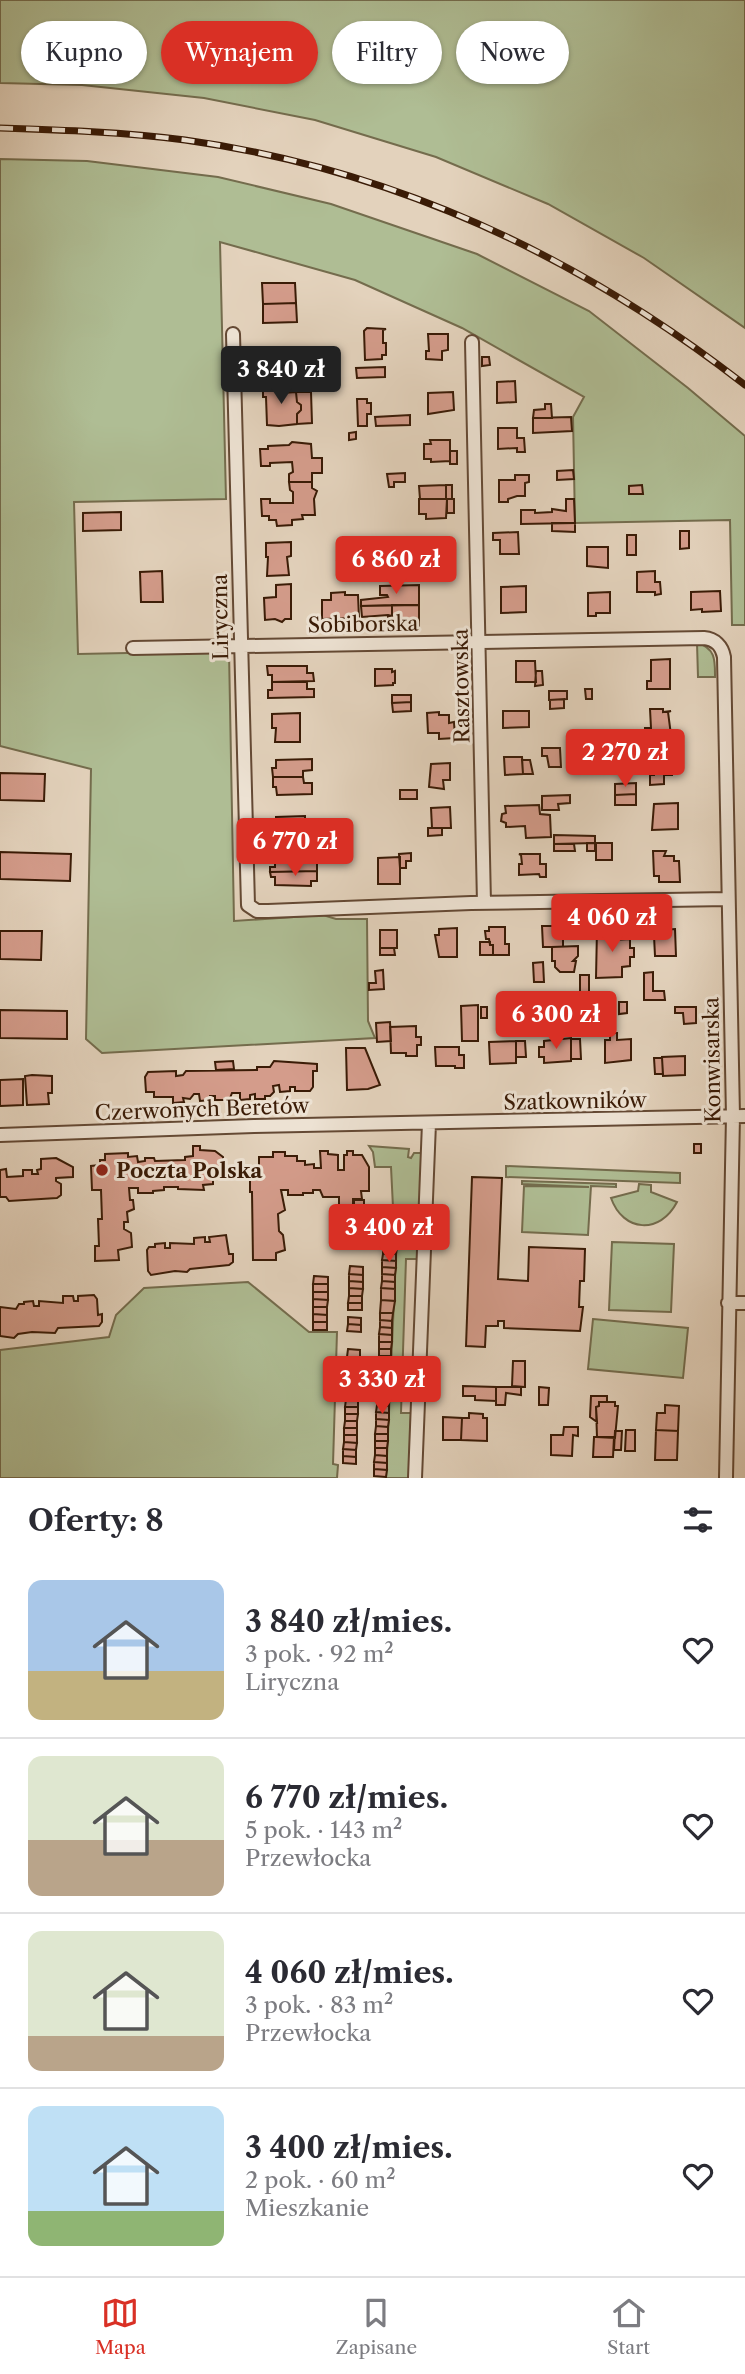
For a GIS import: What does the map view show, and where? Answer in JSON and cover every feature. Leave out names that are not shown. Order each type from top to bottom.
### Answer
[{"type":"street","name":"Liryczna","points":[[233,334],[248,905],[257,911],[484,903]]},
{"type":"street","name":"Rasztowska","points":[[472,342],[484,903]]},
{"type":"street","name":"Sobiborska","points":[[133,648],[704,638],[717,643]]},
{"type":"street","name":"Konwisarska","points":[[717,643],[724,657],[728,899],[739,1116],[728,1303],[726,1478]]},
{"type":"street","points":[[484,903],[728,899]]},
{"type":"street","name":"Szatkowników","points":[[406,1123],[739,1116]]},
{"type":"street","name":"Czerwonych Beretów","points":[[0,1135],[406,1123]]},
{"type":"street","points":[[415,1478],[429,1123]]},
{"type":"street","points":[[728,1303],[745,1303]]},
{"type":"green space","points":[[0,0],[745,0],[745,328],[644,258],[548,204],[436,157],[315,120],[204,98],[82,85],[41,84],[147,84],[147,21],[21,21],[21,84],[0,83]]},
{"type":"green space","points":[[0,159],[87,161],[218,177],[331,204],[477,254],[589,311],[745,436],[745,625],[732,625],[730,520],[575,523],[573,417],[584,397],[462,328],[355,280],[220,242],[226,499],[74,502],[78,654],[229,651],[234,921],[323,915],[336,919],[367,919],[368,1021],[375,1038],[102,1053],[86,1039],[91,769],[0,746]]},
{"type":"green space","points":[[697,643],[711,652],[715,677],[698,677]]},
{"type":"green space","points":[[369,1146],[409,1149],[408,1157],[411,1158],[414,1153],[422,1153],[418,1209],[393,1207],[391,1167],[375,1167],[373,1152]]},
{"type":"green space","points":[[506,1166],[680,1173],[680,1183],[506,1177]]},
{"type":"green space","points":[[522,1181],[616,1184],[616,1187],[591,1186],[588,1235],[522,1232],[524,1186],[589,1187],[522,1184]]},
{"type":"green space","points":[[639,1184],[651,1185],[651,1192],[677,1202],[670,1213],[652,1224],[642,1225],[624,1218],[611,1198],[638,1191]]},
{"type":"green space","points":[[389,1221],[416,1221],[419,1224],[418,1259],[406,1259],[401,1413],[411,1413],[409,1478],[386,1478],[397,1234],[387,1233]]},
{"type":"green space","points":[[612,1242],[674,1244],[671,1312],[609,1310]]},
{"type":"green space","points":[[248,1282],[309,1332],[337,1332],[333,1464],[338,1465],[337,1478],[0,1478],[0,1350],[109,1337],[116,1315],[144,1288]]},
{"type":"green space","points":[[593,1319],[688,1328],[683,1378],[588,1369]]},
{"type":"building","points":[[262,283],[295,283],[296,303],[263,304]]},
{"type":"building","points":[[296,303],[297,322],[263,323],[263,304]]},
{"type":"building","points":[[367,328],[386,329],[383,330],[383,343],[386,343],[386,355],[382,355],[382,359],[365,360],[364,331]]},
{"type":"building","points":[[428,334],[448,334],[448,350],[442,351],[442,360],[426,359],[426,351],[429,351]]},
{"type":"building","points":[[280,352],[281,359],[285,359],[285,373],[263,374],[262,353]]},
{"type":"building","points":[[482,357],[489,357],[490,365],[482,366]]},
{"type":"building","points":[[385,367],[385,377],[357,378],[356,368]]},
{"type":"building","points":[[515,381],[516,402],[497,403],[497,382]]},
{"type":"building","points":[[283,383],[283,393],[296,392],[297,402],[301,405],[297,424],[267,425],[263,384]]},
{"type":"building","points":[[296,392],[311,392],[312,423],[297,424],[301,405],[297,402]]},
{"type":"building","points":[[453,392],[454,410],[428,414],[428,393]]},
{"type":"building","points":[[357,399],[367,399],[367,403],[371,403],[367,426],[358,426]]},
{"type":"building","points":[[545,404],[551,404],[552,418],[533,418],[534,410],[545,409]]},
{"type":"building","points":[[410,415],[410,425],[376,426],[375,417]]},
{"type":"building","points":[[571,417],[572,431],[533,433],[533,418]]},
{"type":"building","points":[[498,428],[517,428],[517,438],[524,438],[525,452],[517,452],[517,448],[498,449]]},
{"type":"building","points":[[356,432],[356,439],[349,440],[349,433]]},
{"type":"building","points":[[430,440],[450,440],[450,461],[431,462],[431,459],[424,459],[424,444],[431,444]]},
{"type":"building","points":[[292,442],[311,444],[312,458],[322,458],[322,473],[312,473],[312,482],[289,482],[289,474],[293,472],[292,462],[261,466],[260,449],[289,445]]},
{"type":"building","points":[[450,451],[457,451],[457,464],[450,464]]},
{"type":"building","points":[[573,470],[574,479],[557,480],[557,471]]},
{"type":"building","points":[[405,473],[405,482],[394,482],[394,487],[389,487],[387,474]]},
{"type":"building","points":[[515,475],[529,475],[529,482],[525,483],[525,496],[499,502],[499,480],[515,480]]},
{"type":"building","points":[[289,482],[312,482],[312,488],[317,491],[314,499],[315,515],[302,515],[303,519],[292,520],[292,525],[277,526],[276,520],[262,516],[261,499],[270,499],[270,503],[293,503]]},
{"type":"building","points":[[446,485],[446,499],[420,499],[419,486]]},
{"type":"building","points":[[446,485],[452,485],[452,499],[446,499]]},
{"type":"building","points":[[642,485],[643,494],[629,494],[629,486]]},
{"type":"building","points":[[419,499],[447,499],[446,518],[426,519],[426,514],[419,514]]},
{"type":"building","points":[[447,499],[454,499],[454,513],[447,513]]},
{"type":"building","points":[[566,499],[574,499],[575,523],[521,524],[521,510],[535,510],[535,513],[552,512],[552,509],[566,511]]},
{"type":"building","points":[[121,512],[121,530],[83,531],[83,513]]},
{"type":"building","points":[[552,523],[575,523],[575,532],[552,531]]},
{"type":"building","points":[[680,531],[689,531],[689,548],[680,549]]},
{"type":"building","points":[[518,532],[519,554],[500,554],[500,540],[493,540],[493,533]]},
{"type":"building","points":[[627,535],[636,535],[636,555],[627,555]]},
{"type":"building","points":[[431,538],[431,552],[405,552],[405,539]]},
{"type":"building","points":[[431,538],[436,538],[436,552],[431,552]]},
{"type":"building","points":[[291,542],[291,556],[287,557],[289,575],[267,576],[266,543]]},
{"type":"building","points":[[587,547],[608,547],[608,568],[587,566]]},
{"type":"building","points":[[405,552],[436,552],[436,566],[405,567]]},
{"type":"building","points":[[337,561],[353,561],[354,576],[345,576],[345,572],[338,572]]},
{"type":"building","points":[[360,563],[367,563],[367,572],[387,571],[387,579],[361,580]]},
{"type":"building","points":[[162,571],[163,602],[141,602],[140,572]]},
{"type":"building","points":[[655,571],[655,582],[660,582],[661,594],[637,592],[637,572]]},
{"type":"building","points":[[291,584],[291,619],[282,622],[275,619],[265,620],[264,598],[276,597],[276,585]]},
{"type":"building","points":[[419,585],[419,605],[361,606],[361,600],[388,597],[380,595],[380,586]]},
{"type":"building","points":[[526,586],[526,612],[501,613],[501,587]]},
{"type":"building","points":[[720,591],[721,611],[691,610],[691,592]]},
{"type":"building","points":[[345,592],[345,595],[358,595],[359,618],[322,619],[322,600],[331,600],[331,593]]},
{"type":"building","points":[[610,592],[610,613],[588,616],[588,593]]},
{"type":"building","points":[[392,605],[392,616],[362,617],[361,606]]},
{"type":"building","points":[[392,605],[419,605],[419,626],[388,626]]},
{"type":"building","points":[[670,659],[670,689],[647,689],[647,681],[651,681],[651,660]]},
{"type":"building","points":[[516,661],[535,661],[536,682],[516,682]]},
{"type":"building","points":[[267,666],[307,666],[307,673],[313,673],[314,681],[272,682]]},
{"type":"building","points":[[375,669],[395,671],[395,683],[375,686]]},
{"type":"building","points":[[536,671],[542,671],[543,685],[535,686]]},
{"type":"building","points":[[272,682],[307,682],[307,689],[314,689],[314,697],[268,698]]},
{"type":"building","points":[[585,689],[592,689],[592,699],[586,699]]},
{"type":"building","points":[[549,691],[567,691],[567,699],[549,700]]},
{"type":"building","points":[[392,695],[411,695],[411,702],[392,703]]},
{"type":"building","points":[[564,699],[564,708],[550,709],[550,700]]},
{"type":"building","points":[[411,702],[411,711],[393,712],[392,703]]},
{"type":"building","points":[[650,709],[671,711],[668,712],[671,735],[645,736],[645,728],[651,728]]},
{"type":"building","points":[[503,711],[529,711],[529,727],[503,728]]},
{"type":"building","points":[[439,712],[439,715],[449,715],[449,723],[454,722],[455,738],[439,739],[439,733],[428,733],[427,713]]},
{"type":"building","points":[[300,713],[300,742],[275,742],[276,728],[272,728],[272,714]]},
{"type":"building","points":[[542,748],[560,748],[561,767],[549,767],[547,756],[542,756]]},
{"type":"building","points":[[653,754],[672,754],[672,775],[664,775],[664,784],[650,785],[650,775],[654,775]]},
{"type":"building","points":[[581,755],[592,755],[592,764],[581,764]]},
{"type":"building","points":[[504,757],[522,757],[523,774],[505,775]]},
{"type":"building","points":[[312,759],[312,770],[303,771],[303,777],[273,777],[272,768],[276,768],[276,760]]},
{"type":"building","points":[[522,760],[530,760],[533,774],[523,774]]},
{"type":"building","points":[[450,763],[450,780],[443,780],[444,789],[429,787],[431,764]]},
{"type":"building","points":[[0,773],[45,774],[44,801],[0,800]]},
{"type":"building","points":[[273,777],[303,777],[304,783],[312,783],[312,794],[277,795],[276,787],[273,787]]},
{"type":"building","points":[[636,783],[636,794],[615,795],[615,784]]},
{"type":"building","points":[[400,790],[417,790],[417,799],[400,799]]},
{"type":"building","points":[[636,794],[636,805],[615,805],[615,795]]},
{"type":"building","points":[[570,795],[570,803],[558,804],[559,810],[542,810],[542,796]]},
{"type":"building","points":[[678,803],[678,829],[652,830],[654,804]]},
{"type":"building","points":[[539,805],[540,814],[550,815],[551,837],[526,838],[525,826],[506,827],[506,823],[501,821],[502,814],[506,813],[505,806]]},
{"type":"building","points":[[450,807],[451,828],[432,828],[431,808]]},
{"type":"building","points":[[305,816],[305,840],[273,841],[272,822],[276,822],[276,817]]},
{"type":"building","points":[[428,828],[442,828],[442,835],[428,836]]},
{"type":"building","points":[[554,835],[595,836],[595,843],[554,844]]},
{"type":"building","points":[[587,843],[595,843],[595,851],[587,851]]},
{"type":"building","points":[[596,843],[612,843],[612,860],[596,860]]},
{"type":"building","points":[[554,844],[574,844],[575,851],[554,851]]},
{"type":"building","points":[[653,851],[666,851],[664,856],[674,856],[674,861],[679,861],[680,882],[659,882],[659,876],[654,876]]},
{"type":"building","points":[[0,852],[71,854],[70,881],[0,879]]},
{"type":"building","points":[[411,853],[411,861],[406,861],[406,868],[400,868],[399,854]]},
{"type":"building","points":[[519,854],[540,854],[540,864],[546,864],[546,877],[540,877],[539,874],[519,875],[519,864],[522,864]]},
{"type":"building","points":[[310,856],[311,862],[317,862],[317,871],[270,872],[270,867],[275,867],[275,858]]},
{"type":"building","points":[[400,857],[400,884],[378,884],[378,858]]},
{"type":"building","points":[[317,871],[317,881],[311,881],[311,886],[275,885],[275,877],[271,877],[270,872]]},
{"type":"building","points":[[542,926],[563,926],[563,947],[543,947]]},
{"type":"building","points":[[489,927],[505,927],[505,944],[509,944],[509,955],[493,955],[493,945],[486,939],[485,931],[489,931]]},
{"type":"building","points":[[457,928],[457,957],[439,957],[435,935],[439,935],[439,929]]},
{"type":"building","points":[[597,929],[615,929],[615,940],[630,939],[634,957],[630,957],[630,966],[622,967],[622,977],[596,978]]},
{"type":"building","points":[[675,929],[676,956],[655,956],[654,936],[662,935],[662,930]]},
{"type":"building","points":[[380,930],[397,930],[397,948],[380,948]]},
{"type":"building","points":[[0,931],[42,931],[41,960],[0,959]]},
{"type":"building","points":[[480,942],[490,942],[490,945],[493,945],[493,955],[480,955]]},
{"type":"building","points":[[578,946],[578,956],[573,961],[576,961],[574,972],[560,972],[555,967],[555,961],[552,961],[552,947]]},
{"type":"building","points":[[380,948],[394,948],[395,955],[380,955]]},
{"type":"building","points":[[543,962],[544,982],[534,982],[533,963]]},
{"type":"building","points":[[383,970],[384,989],[369,990],[369,983],[376,983],[375,971]]},
{"type":"building","points":[[653,972],[653,991],[664,991],[665,1000],[644,1000],[644,973]]},
{"type":"building","points":[[580,975],[589,975],[589,993],[580,993]]},
{"type":"building","points":[[589,1001],[590,1023],[581,1023],[580,1002]]},
{"type":"building","points":[[619,1002],[627,1002],[627,1013],[619,1014]]},
{"type":"building","points":[[611,1003],[611,1009],[615,1009],[615,1013],[611,1013],[611,1018],[600,1019],[600,1031],[592,1031],[591,1004]]},
{"type":"building","points":[[478,1005],[478,1041],[462,1041],[461,1006]]},
{"type":"building","points":[[481,1007],[487,1007],[487,1018],[481,1018]]},
{"type":"building","points":[[675,1007],[696,1007],[696,1023],[684,1024],[683,1013],[675,1013]]},
{"type":"building","points":[[0,1010],[67,1011],[67,1039],[0,1038]]},
{"type":"building","points":[[390,1022],[391,1041],[377,1042],[376,1023]]},
{"type":"building","points":[[416,1026],[416,1037],[421,1037],[421,1045],[417,1045],[417,1056],[391,1053],[390,1027]]},
{"type":"building","points":[[610,1033],[617,1033],[617,1040],[631,1039],[631,1060],[605,1063],[605,1040],[610,1040]]},
{"type":"building","points":[[571,1038],[571,1061],[544,1063],[544,1057],[539,1057],[539,1047],[544,1047],[544,1041]]},
{"type":"building","points":[[571,1039],[580,1039],[581,1059],[571,1059]]},
{"type":"building","points":[[516,1041],[516,1063],[490,1064],[489,1042]]},
{"type":"building","points":[[516,1041],[525,1041],[526,1057],[516,1057]]},
{"type":"building","points":[[435,1047],[459,1047],[459,1055],[464,1055],[464,1068],[436,1066]]},
{"type":"building","points":[[346,1048],[365,1048],[380,1085],[368,1089],[347,1090]]},
{"type":"building","points":[[685,1056],[685,1075],[663,1076],[662,1057]]},
{"type":"building","points":[[654,1058],[662,1058],[663,1074],[655,1074]]},
{"type":"building","points":[[233,1061],[234,1069],[216,1070],[215,1062]]},
{"type":"building","points":[[274,1061],[317,1064],[317,1071],[313,1071],[313,1087],[310,1091],[295,1091],[295,1087],[290,1087],[290,1091],[280,1092],[279,1085],[273,1086],[274,1092],[265,1096],[265,1099],[255,1099],[255,1094],[250,1095],[250,1099],[240,1100],[240,1093],[232,1093],[230,1098],[225,1100],[215,1100],[215,1096],[210,1096],[210,1100],[200,1101],[199,1094],[194,1094],[190,1099],[183,1098],[184,1102],[173,1103],[173,1097],[154,1097],[154,1092],[146,1092],[145,1077],[148,1072],[176,1071],[176,1076],[183,1075],[186,1071],[257,1070],[257,1067],[270,1067]]},
{"type":"building","points":[[25,1076],[52,1076],[52,1093],[48,1093],[49,1104],[27,1105]]},
{"type":"building","points":[[23,1079],[23,1105],[0,1106],[0,1080]]},
{"type":"building","points":[[694,1144],[701,1144],[701,1153],[694,1153]]},
{"type":"building","points":[[193,1146],[200,1146],[200,1150],[215,1151],[223,1157],[223,1176],[213,1176],[213,1184],[203,1185],[204,1190],[164,1187],[164,1190],[153,1193],[138,1193],[138,1188],[129,1188],[134,1209],[127,1212],[128,1222],[124,1222],[124,1229],[131,1233],[132,1247],[118,1250],[119,1260],[95,1261],[95,1246],[99,1246],[98,1219],[102,1219],[101,1190],[92,1190],[91,1166],[100,1165],[100,1160],[105,1160],[105,1154],[128,1153],[128,1157],[137,1156],[138,1162],[145,1161],[145,1158],[154,1158],[155,1161],[185,1160],[185,1157],[193,1156]]},
{"type":"building","points":[[320,1151],[338,1155],[338,1170],[344,1170],[344,1155],[347,1155],[347,1151],[353,1151],[353,1155],[362,1155],[369,1167],[369,1191],[361,1191],[362,1199],[353,1199],[353,1208],[342,1209],[339,1197],[323,1197],[320,1190],[303,1195],[288,1195],[288,1190],[281,1190],[285,1210],[278,1214],[279,1231],[283,1235],[285,1250],[276,1253],[276,1260],[253,1260],[250,1177],[259,1177],[259,1157],[273,1157],[273,1152],[285,1152],[285,1156],[297,1156],[297,1161],[305,1161],[305,1165],[314,1164],[314,1168],[321,1168]]},
{"type":"building","points":[[56,1158],[73,1167],[73,1177],[56,1178],[61,1184],[61,1195],[57,1198],[9,1201],[6,1197],[0,1197],[0,1170],[6,1169],[7,1177],[23,1176],[23,1170],[32,1170],[32,1174],[38,1174],[41,1159]]},
{"type":"building","points":[[472,1177],[502,1178],[498,1279],[528,1281],[529,1247],[585,1249],[584,1281],[580,1281],[579,1307],[583,1307],[580,1331],[504,1328],[504,1321],[498,1321],[498,1326],[486,1326],[485,1347],[466,1346]]},
{"type":"building","points":[[354,1200],[364,1200],[364,1211],[354,1212]]},
{"type":"building","points":[[384,1233],[397,1233],[397,1240],[383,1240]]},
{"type":"building","points":[[226,1235],[229,1254],[233,1254],[233,1262],[229,1265],[151,1275],[148,1271],[147,1250],[149,1247],[155,1247],[155,1244],[165,1243],[165,1248],[170,1248],[170,1243],[194,1244],[194,1238],[205,1237],[205,1242],[210,1242],[209,1237]]},
{"type":"building","points":[[383,1240],[397,1240],[397,1247],[383,1247]]},
{"type":"building","points":[[383,1247],[397,1247],[396,1254],[383,1254]]},
{"type":"building","points":[[383,1254],[396,1254],[396,1261],[382,1260]]},
{"type":"building","points":[[382,1260],[396,1261],[396,1268],[382,1267]]},
{"type":"building","points":[[350,1266],[363,1267],[363,1275],[349,1274]]},
{"type":"building","points":[[382,1267],[396,1268],[395,1275],[382,1274]]},
{"type":"building","points":[[349,1274],[363,1275],[363,1282],[349,1281]]},
{"type":"building","points":[[382,1274],[395,1275],[395,1282],[382,1281]]},
{"type":"building","points":[[314,1276],[328,1277],[328,1284],[313,1284]]},
{"type":"building","points":[[349,1281],[363,1282],[363,1289],[349,1288]]},
{"type":"building","points":[[382,1281],[395,1282],[395,1289],[381,1288]]},
{"type":"building","points":[[313,1284],[328,1284],[328,1292],[313,1292]]},
{"type":"building","points":[[349,1288],[363,1289],[362,1296],[349,1296]]},
{"type":"building","points":[[381,1288],[395,1289],[395,1301],[381,1300]]},
{"type":"building","points":[[313,1292],[328,1292],[328,1300],[313,1299]]},
{"type":"building","points":[[94,1295],[97,1299],[98,1315],[102,1314],[99,1326],[58,1328],[55,1333],[32,1332],[18,1334],[14,1338],[0,1336],[0,1307],[16,1309],[19,1304],[33,1301],[34,1306],[39,1306],[39,1301],[63,1303],[63,1296],[73,1296],[74,1301],[78,1301],[78,1296]]},
{"type":"building","points":[[349,1296],[362,1296],[362,1303],[348,1303]]},
{"type":"building","points":[[313,1299],[328,1300],[327,1307],[313,1307]]},
{"type":"building","points":[[381,1300],[395,1301],[393,1313],[380,1313]]},
{"type":"building","points":[[348,1303],[362,1303],[362,1310],[348,1310]]},
{"type":"building","points":[[313,1307],[327,1307],[327,1315],[313,1314]]},
{"type":"building","points":[[380,1313],[393,1313],[392,1321],[380,1320]]},
{"type":"building","points":[[313,1314],[327,1315],[327,1322],[313,1322]]},
{"type":"building","points":[[348,1317],[361,1318],[361,1325],[348,1324]]},
{"type":"building","points":[[380,1320],[392,1321],[392,1328],[380,1327]]},
{"type":"building","points":[[313,1322],[327,1322],[327,1330],[313,1330]]},
{"type":"building","points":[[348,1324],[361,1325],[361,1332],[347,1331]]},
{"type":"building","points":[[380,1327],[392,1328],[392,1335],[379,1334]]},
{"type":"building","points":[[379,1334],[392,1335],[392,1342],[379,1342]]},
{"type":"building","points":[[379,1342],[392,1342],[391,1349],[379,1349]]},
{"type":"building","points":[[348,1349],[360,1350],[360,1357],[347,1357]]},
{"type":"building","points":[[379,1349],[391,1349],[391,1356],[379,1356]]},
{"type":"building","points":[[379,1356],[391,1356],[391,1363],[378,1363]]},
{"type":"building","points":[[347,1357],[360,1357],[360,1364],[347,1364]]},
{"type":"building","points":[[513,1361],[525,1361],[525,1387],[512,1386]]},
{"type":"building","points":[[378,1363],[391,1363],[390,1370],[378,1370]]},
{"type":"building","points":[[347,1364],[360,1364],[359,1371],[347,1371]]},
{"type":"building","points":[[378,1370],[390,1370],[390,1377],[378,1377]]},
{"type":"building","points":[[347,1371],[359,1371],[359,1378],[347,1378]]},
{"type":"building","points":[[378,1377],[390,1377],[390,1385],[377,1384]]},
{"type":"building","points":[[347,1378],[359,1378],[359,1386],[346,1385]]},
{"type":"building","points":[[377,1384],[390,1385],[390,1392],[377,1391]]},
{"type":"building","points":[[346,1385],[359,1386],[359,1393],[346,1392]]},
{"type":"building","points":[[463,1386],[496,1387],[496,1401],[475,1400],[475,1396],[463,1396]]},
{"type":"building","points":[[496,1387],[521,1387],[521,1395],[506,1393],[505,1405],[496,1405]]},
{"type":"building","points":[[539,1387],[549,1388],[548,1405],[539,1405]]},
{"type":"building","points":[[377,1391],[390,1392],[389,1399],[377,1398]]},
{"type":"building","points":[[346,1392],[359,1393],[358,1400],[346,1399]]},
{"type":"building","points":[[591,1396],[607,1396],[607,1402],[599,1402],[596,1407],[597,1422],[590,1417]]},
{"type":"building","points":[[377,1398],[389,1399],[389,1406],[377,1405]]},
{"type":"building","points":[[346,1399],[358,1400],[358,1407],[345,1407]]},
{"type":"building","points":[[599,1402],[615,1402],[615,1406],[618,1406],[615,1438],[597,1437],[596,1407]]},
{"type":"building","points":[[377,1405],[389,1406],[389,1413],[376,1412]]},
{"type":"building","points":[[665,1405],[679,1406],[678,1431],[656,1430],[657,1413],[665,1413]]},
{"type":"building","points":[[345,1407],[358,1407],[358,1414],[345,1414]]},
{"type":"building","points":[[376,1412],[389,1413],[389,1420],[376,1419]]},
{"type":"building","points":[[469,1413],[483,1414],[483,1418],[487,1418],[487,1441],[461,1440],[462,1418],[469,1418]]},
{"type":"building","points":[[345,1414],[358,1414],[357,1421],[345,1421]]},
{"type":"building","points":[[443,1417],[462,1418],[461,1440],[443,1440]]},
{"type":"building","points":[[376,1419],[389,1420],[388,1427],[376,1426]]},
{"type":"building","points":[[345,1421],[357,1421],[357,1428],[344,1428]]},
{"type":"building","points":[[376,1426],[388,1427],[388,1434],[375,1434]]},
{"type":"building","points":[[564,1427],[578,1427],[578,1436],[573,1435],[572,1456],[551,1455],[551,1435],[563,1435]]},
{"type":"building","points":[[344,1428],[357,1428],[357,1435],[344,1435]]},
{"type":"building","points":[[626,1430],[635,1430],[635,1451],[625,1451]]},
{"type":"building","points":[[656,1430],[678,1431],[677,1460],[655,1460]]},
{"type":"building","points":[[615,1431],[622,1431],[621,1450],[614,1450]]},
{"type":"building","points":[[375,1434],[388,1434],[388,1441],[375,1441]]},
{"type":"building","points":[[344,1435],[357,1435],[357,1443],[344,1442]]},
{"type":"building","points":[[594,1437],[614,1437],[613,1457],[593,1457]]},
{"type":"building","points":[[375,1441],[388,1441],[387,1448],[375,1448]]},
{"type":"building","points":[[344,1442],[357,1443],[356,1450],[343,1449]]},
{"type":"building","points":[[375,1448],[387,1448],[387,1456],[375,1455]]},
{"type":"building","points":[[343,1449],[356,1450],[356,1457],[343,1456]]},
{"type":"building","points":[[375,1455],[387,1456],[387,1463],[374,1462]]},
{"type":"building","points":[[343,1456],[356,1457],[356,1464],[343,1463]]},
{"type":"building","points":[[374,1462],[387,1463],[387,1470],[374,1469]]},
{"type":"building","points":[[374,1469],[387,1470],[386,1477],[374,1476]]},
{"type":"railway","points":[[0,128],[116,133],[185,140],[262,154],[337,172],[410,196],[481,225],[550,258],[617,296],[745,385]]},
{"type":"place","name":"Poczta Polska","points":[[102,1170]]}]
